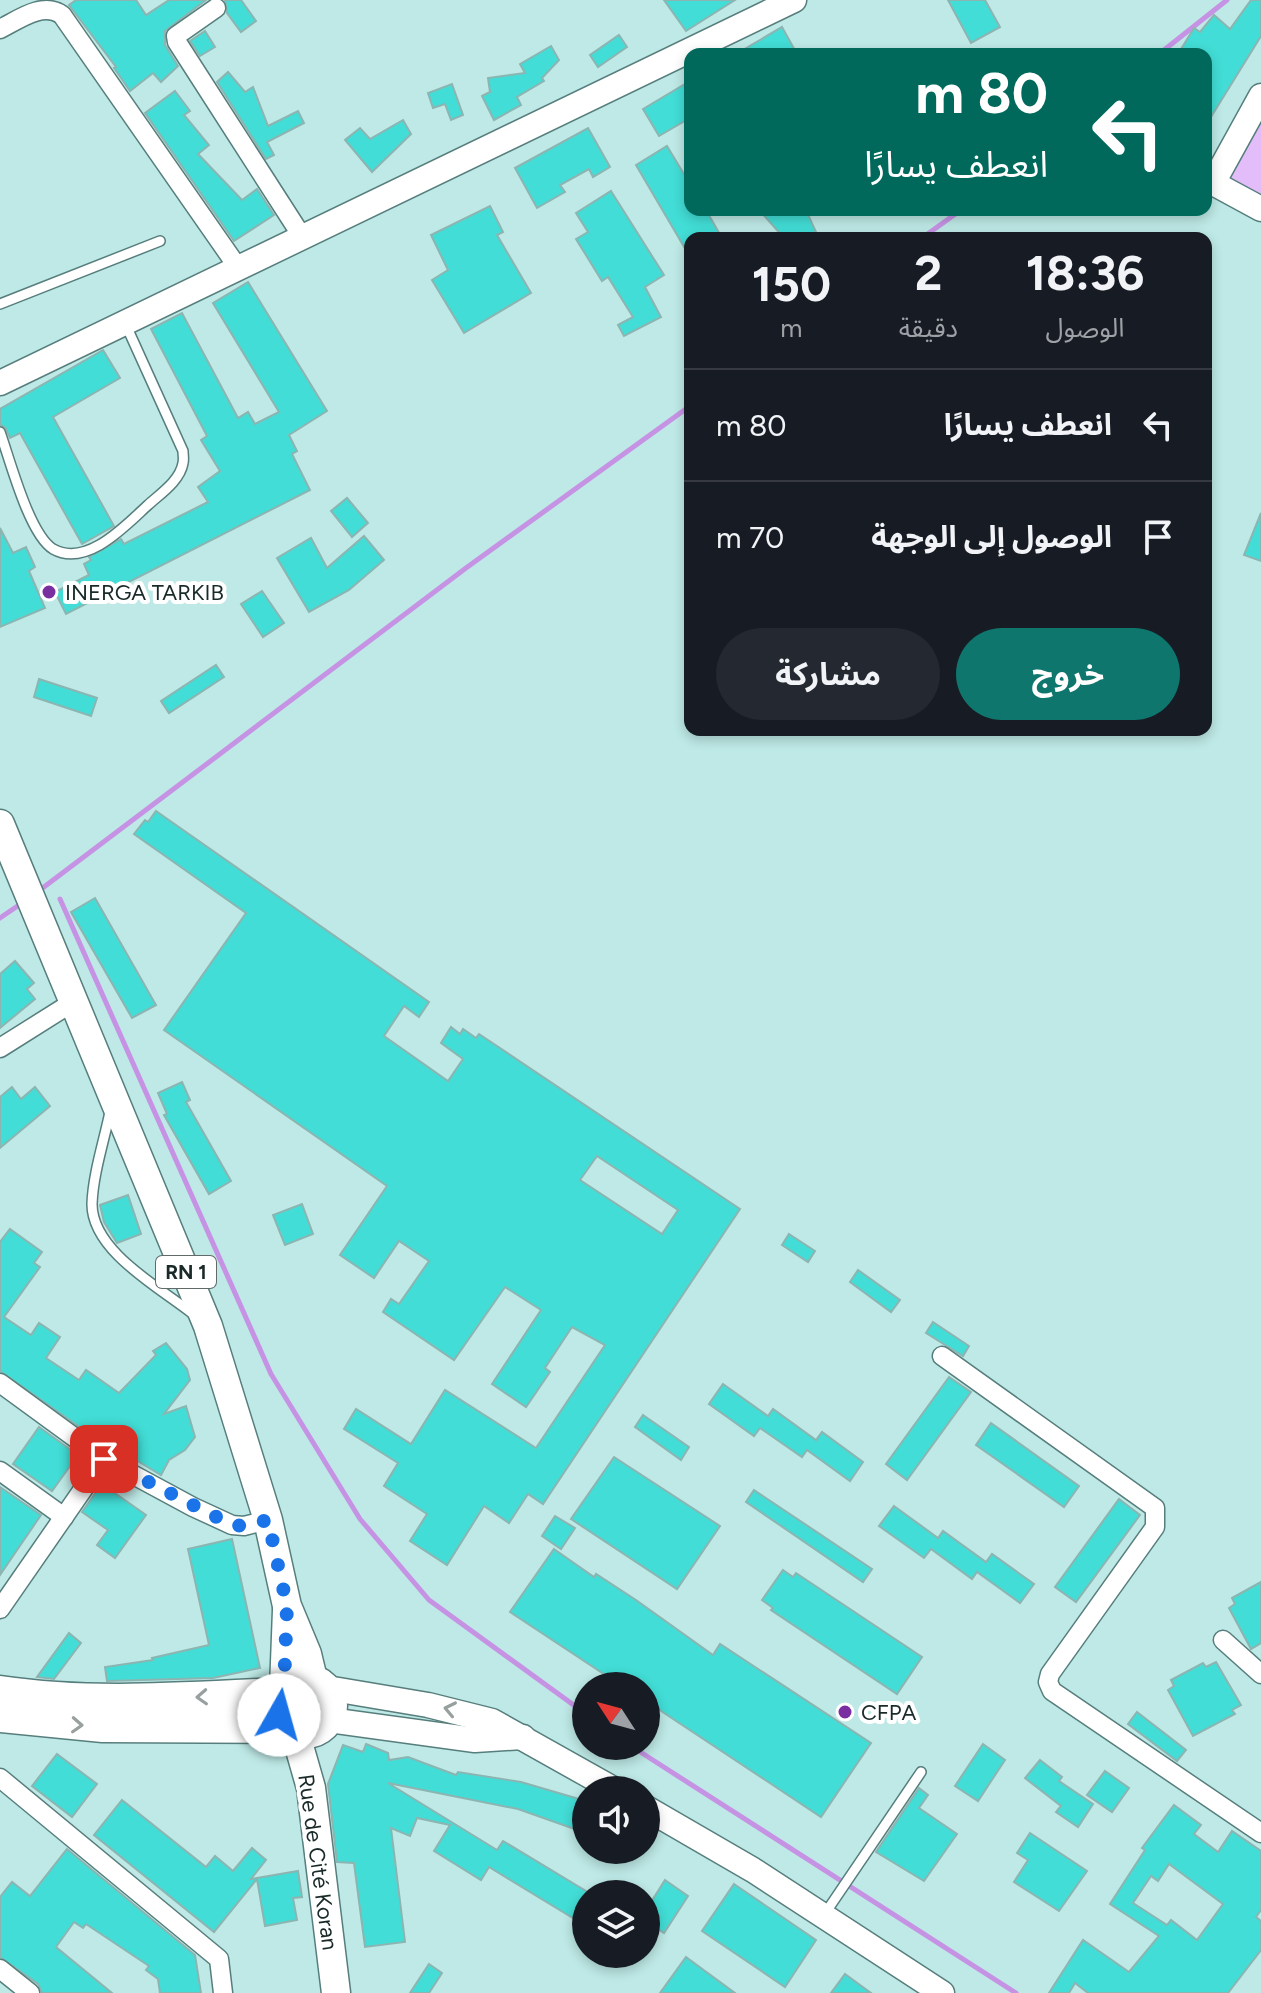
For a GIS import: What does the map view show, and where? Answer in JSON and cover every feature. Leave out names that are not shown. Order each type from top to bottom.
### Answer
[{"type":"highway","points":[[0,1692],[101,1702],[282,1691]]},
{"type":"highway","points":[[0,1716],[103,1726],[291,1730]]},
{"type":"main road","name":"RN 1","points":[[0,824],[9,858],[52,949],[208,1326],[268,1520],[287,1606],[320,1683]]},
{"type":"main road","name":"RN 1","points":[[282,1691],[287,1606]]},
{"type":"main road","points":[[311,1788],[333,1703],[320,1683],[297,1679],[282,1691],[277,1708],[291,1730],[310,1733],[326,1723]]},
{"type":"main road","name":"Rue de Cité Koran","points":[[291,1730],[311,1788],[336,1993]]},
{"type":"street","points":[[695,48],[794,0]]},
{"type":"street","points":[[216,8],[181,30],[176,36],[177,42],[303,238]]},
{"type":"street","points":[[0,29],[33,13],[49,10],[62,15],[239,269]]},
{"type":"street","points":[[0,383],[684,53]]},
{"type":"street","points":[[1261,96],[1213,183],[1261,209]]},
{"type":"street","points":[[0,1048],[73,1002]]},
{"type":"street","points":[[942,1356],[1155,1508],[1155,1527],[1050,1674],[1048,1682],[1052,1691],[1261,1833]]},
{"type":"street","points":[[0,1383],[104,1459],[232,1525],[244,1526],[268,1520]]},
{"type":"street","points":[[0,1609],[104,1459]]},
{"type":"street","points":[[0,1471],[64,1517]]},
{"type":"street","points":[[1223,1640],[1261,1674]]},
{"type":"street","points":[[320,1683],[476,1715],[523,1737],[591,1776]]},
{"type":"street","points":[[326,1723],[475,1740],[523,1737]]},
{"type":"street","points":[[0,1778],[219,1959],[223,1993]]},
{"type":"street","points":[[660,1816],[753,1870],[942,1993]]},
{"type":"street","points":[[0,1969],[30,1993]]},
{"type":"lane","points":[[0,304],[160,241]]},
{"type":"lane","points":[[0,432],[37,531],[52,548],[67,554],[92,548],[122,531],[173,482],[183,465],[183,451],[125,323]]},
{"type":"lane","points":[[113,1097],[92,1203],[95,1227],[113,1252],[208,1326]]},
{"type":"lane","points":[[824,1916],[921,1772]]},
{"type":"shaded area","points":[[1261,111],[1261,196],[1224,177]]},
{"type":"building","points":[[76,0],[136,0],[146,15],[169,0],[206,0],[165,31],[165,45],[178,66],[161,82],[153,73],[130,91],[116,67],[69,5]]},
{"type":"building","points":[[225,0],[241,0],[256,21],[241,32],[227,13]]},
{"type":"building","points":[[664,0],[735,0],[686,31]]},
{"type":"building","points":[[948,0],[985,0],[1000,27],[971,43]]},
{"type":"building","points":[[1251,0],[1261,0],[1261,36],[1212,115],[1212,48],[1182,48],[1194,28],[1200,32],[1214,15],[1230,29]]},
{"type":"building","points":[[782,27],[794,48],[746,48]]},
{"type":"building","points":[[205,31],[215,47],[200,56],[190,41]]},
{"type":"building","points":[[619,35],[627,47],[598,67],[590,55]]},
{"type":"building","points":[[551,46],[559,60],[542,78],[544,81],[517,97],[521,105],[494,120],[482,96],[490,92],[488,78],[525,73],[520,64]]},
{"type":"building","points":[[228,72],[245,92],[253,87],[268,126],[298,111],[304,123],[267,142],[274,155],[266,159],[217,82]]},
{"type":"building","points":[[452,84],[463,115],[451,120],[445,104],[433,108],[428,93]]},
{"type":"building","points":[[684,85],[684,121],[659,136],[643,109]]},
{"type":"building","points":[[175,91],[190,111],[184,115],[209,145],[198,154],[242,200],[257,189],[274,215],[234,241],[145,113]]},
{"type":"building","points":[[403,120],[411,134],[372,172],[345,140],[360,128],[370,139]]},
{"type":"building","points":[[588,128],[610,167],[593,177],[589,169],[560,185],[565,192],[537,208],[515,168]]},
{"type":"building","points":[[667,146],[684,174],[684,216],[709,216],[719,232],[684,232],[684,247],[636,165]]},
{"type":"building","points":[[611,191],[664,275],[645,287],[661,317],[624,336],[618,325],[633,317],[608,277],[602,281],[576,239],[588,232],[576,213]]},
{"type":"building","points":[[490,206],[503,232],[497,235],[531,293],[464,333],[432,280],[448,270],[431,235]]},
{"type":"building","points":[[764,216],[809,216],[816,232],[779,232]]},
{"type":"building","points":[[248,282],[327,411],[289,435],[297,451],[292,454],[310,490],[66,614],[55,592],[89,575],[84,564],[91,560],[89,557],[121,539],[124,544],[208,502],[198,487],[220,471],[201,440],[207,436],[151,329],[182,313],[238,418],[248,412],[255,424],[279,412],[213,303]]},
{"type":"building","points":[[103,350],[120,378],[53,417],[114,526],[82,544],[20,433],[10,438],[5,427],[0,425],[0,409]]},
{"type":"building","points":[[347,498],[368,523],[352,537],[331,511]]},
{"type":"building","points":[[1261,513],[1261,561],[1244,555]]},
{"type":"building","points":[[0,528],[13,553],[26,547],[35,567],[29,571],[45,608],[0,627]]},
{"type":"building","points":[[364,536],[384,560],[349,590],[309,612],[277,558],[311,538],[327,568]]},
{"type":"building","points":[[262,591],[284,623],[263,637],[241,604]]},
{"type":"building","points":[[216,665],[224,677],[169,713],[161,701]]},
{"type":"building","points":[[39,679],[97,698],[91,716],[34,697]]},
{"type":"building","points":[[156,811],[429,1002],[419,1017],[404,1006],[384,1036],[448,1081],[463,1059],[441,1043],[451,1027],[460,1034],[463,1029],[476,1038],[479,1034],[740,1209],[543,1504],[528,1494],[509,1523],[484,1506],[447,1565],[410,1541],[427,1514],[384,1486],[398,1463],[344,1429],[356,1409],[411,1444],[445,1390],[536,1448],[605,1345],[572,1327],[545,1368],[550,1372],[526,1407],[492,1384],[541,1310],[505,1287],[454,1360],[383,1312],[391,1299],[399,1304],[429,1261],[399,1241],[374,1278],[340,1255],[387,1186],[164,1030],[246,913],[134,834],[145,820],[148,822]],"holes":[[[597,1156],[678,1210],[662,1234],[580,1180]]]},
{"type":"building","points":[[95,898],[156,1005],[132,1018],[71,912]]},
{"type":"building","points":[[15,961],[34,983],[27,989],[35,999],[0,1028],[0,974]]},
{"type":"building","points":[[182,1082],[190,1100],[186,1102],[231,1181],[209,1194],[164,1115],[167,1114],[158,1093]]},
{"type":"building","points":[[12,1087],[21,1099],[35,1087],[50,1106],[0,1148],[0,1097]]},
{"type":"building","points":[[128,1195],[141,1234],[117,1243],[104,1222],[100,1205]]},
{"type":"building","points":[[302,1204],[313,1234],[285,1245],[273,1215]]},
{"type":"building","points":[[10,1229],[42,1252],[34,1263],[40,1267],[4,1317],[31,1335],[39,1323],[60,1337],[46,1358],[79,1380],[86,1370],[119,1393],[156,1355],[153,1351],[166,1343],[187,1369],[190,1380],[164,1414],[186,1406],[195,1437],[185,1450],[169,1460],[161,1475],[131,1457],[101,1433],[97,1438],[91,1435],[0,1371],[0,1242]]},
{"type":"building","points":[[789,1234],[815,1251],[808,1262],[782,1245]]},
{"type":"building","points":[[858,1270],[900,1300],[891,1312],[850,1282]]},
{"type":"building","points":[[933,1322],[969,1346],[963,1356],[926,1333]]},
{"type":"building","points":[[949,1377],[971,1392],[907,1480],[886,1464]]},
{"type":"building","points":[[723,1384],[768,1416],[773,1409],[816,1440],[822,1432],[863,1462],[850,1481],[807,1450],[802,1457],[760,1428],[754,1436],[709,1404]]},
{"type":"building","points":[[643,1415],[689,1447],[681,1460],[635,1427]]},
{"type":"building","points":[[991,1423],[1079,1486],[1064,1507],[976,1445]]},
{"type":"building","points":[[39,1427],[78,1455],[52,1491],[13,1464]]},
{"type":"building","points":[[614,1457],[720,1526],[677,1589],[571,1519]]},
{"type":"building","points":[[102,1484],[146,1515],[115,1558],[97,1545],[108,1530],[82,1512]]},
{"type":"building","points":[[0,1487],[41,1515],[0,1575]]},
{"type":"building","points":[[754,1490],[872,1569],[863,1582],[746,1502]]},
{"type":"building","points":[[1119,1499],[1140,1515],[1076,1602],[1055,1587]]},
{"type":"building","points":[[894,1506],[938,1538],[943,1531],[986,1562],[992,1554],[1034,1584],[1020,1603],[977,1572],[972,1579],[931,1549],[924,1558],[879,1526]]},
{"type":"building","points":[[555,1516],[575,1528],[561,1549],[542,1536]]},
{"type":"building","points":[[232,1539],[260,1668],[213,1678],[107,1681],[105,1667],[153,1660],[209,1645],[188,1549]]},
{"type":"building","points":[[554,1549],[594,1577],[596,1574],[636,1600],[713,1655],[720,1644],[871,1743],[821,1817],[660,1710],[660,1672],[601,1672],[510,1612]]},
{"type":"building","points":[[783,1570],[793,1577],[796,1573],[922,1657],[897,1694],[771,1610],[773,1608],[762,1600]]},
{"type":"building","points":[[1261,1582],[1261,1643],[1251,1649],[1229,1608],[1235,1604],[1232,1598]]},
{"type":"building","points":[[69,1633],[81,1643],[54,1679],[37,1677]]},
{"type":"building","points":[[1216,1662],[1241,1705],[1232,1710],[1235,1714],[1193,1736],[1168,1690],[1174,1686],[1171,1680],[1203,1663],[1206,1667]]},
{"type":"building","points":[[1137,1712],[1186,1750],[1177,1761],[1128,1724]]},
{"type":"building","points":[[366,1744],[388,1753],[389,1760],[408,1757],[456,1775],[458,1772],[521,1782],[572,1797],[572,1828],[518,1809],[388,1783],[497,1850],[503,1841],[572,1883],[572,1917],[489,1867],[481,1880],[434,1851],[450,1825],[417,1818],[410,1836],[391,1828],[405,1942],[365,1947],[354,1863],[337,1862],[328,1784],[343,1745],[363,1752]]},
{"type":"building","points":[[983,1744],[1005,1760],[978,1801],[955,1786]]},
{"type":"building","points":[[57,1754],[97,1784],[72,1817],[32,1786]]},
{"type":"building","points":[[1040,1760],[1062,1777],[1059,1781],[1093,1804],[1078,1827],[1056,1812],[1061,1806],[1025,1778]]},
{"type":"building","points":[[1105,1771],[1129,1788],[1112,1812],[1087,1795]]},
{"type":"building","points":[[919,1788],[928,1795],[919,1808],[957,1834],[924,1881],[876,1852]]},
{"type":"building","points":[[122,1800],[206,1867],[215,1856],[233,1871],[252,1848],[266,1860],[251,1879],[298,1871],[302,1897],[293,1898],[297,1920],[265,1926],[257,1879],[214,1932],[94,1835]]},
{"type":"building","points":[[1174,1805],[1201,1825],[1194,1834],[1218,1852],[1232,1831],[1261,1851],[1261,1910],[1256,1917],[1261,1921],[1261,1950],[1228,1993],[1088,1993],[1075,1983],[1069,1993],[1049,1993],[1083,1940],[1129,1972],[1159,1936],[1110,1904],[1145,1850],[1142,1848]],"holes":[[[1169,1864],[1223,1904],[1197,1940],[1171,1920],[1167,1925],[1133,1903],[1151,1876],[1158,1881]]]},
{"type":"building","points":[[1030,1833],[1087,1871],[1059,1911],[1014,1882],[1028,1860],[1017,1853]]},
{"type":"building","points":[[67,1849],[195,1955],[201,1993],[160,1993],[158,1979],[146,1970],[149,1966],[86,1924],[83,1928],[74,1922],[56,1947],[112,1993],[42,1993],[38,1984],[0,1957],[0,1897],[12,1882],[30,1896]]},
{"type":"building","points":[[665,1880],[688,1896],[664,1933],[660,1930],[660,1888]]},
{"type":"building","points":[[734,1884],[816,1940],[785,1987],[702,1931]]},
{"type":"building","points":[[686,1957],[735,1993],[660,1993]]},
{"type":"building","points":[[429,1964],[442,1973],[429,1993],[410,1993]]},
{"type":"building","points":[[845,1974],[871,1993],[831,1993]]},
{"type":"waterway","points":[[1167,48],[1227,0]]},
{"type":"waterway","points":[[930,232],[953,216]]},
{"type":"waterway","points":[[36,893],[466,568],[684,410]]},
{"type":"waterway","points":[[60,899],[271,1374],[360,1519],[429,1600],[572,1704]]},
{"type":"waterway","points":[[0,918],[22,903]]},
{"type":"waterway","points":[[653,1760],[1016,1993]]},
{"type":"place","name":"INERGA TARKIB","points":[[49,592]]},
{"type":"place","name":"CFPA","points":[[845,1712]]},
{"type":"route","points":[[104,1459],[232,1525],[244,1526],[268,1520],[287,1606],[284,1688],[278,1701],[279,1715]]}]
